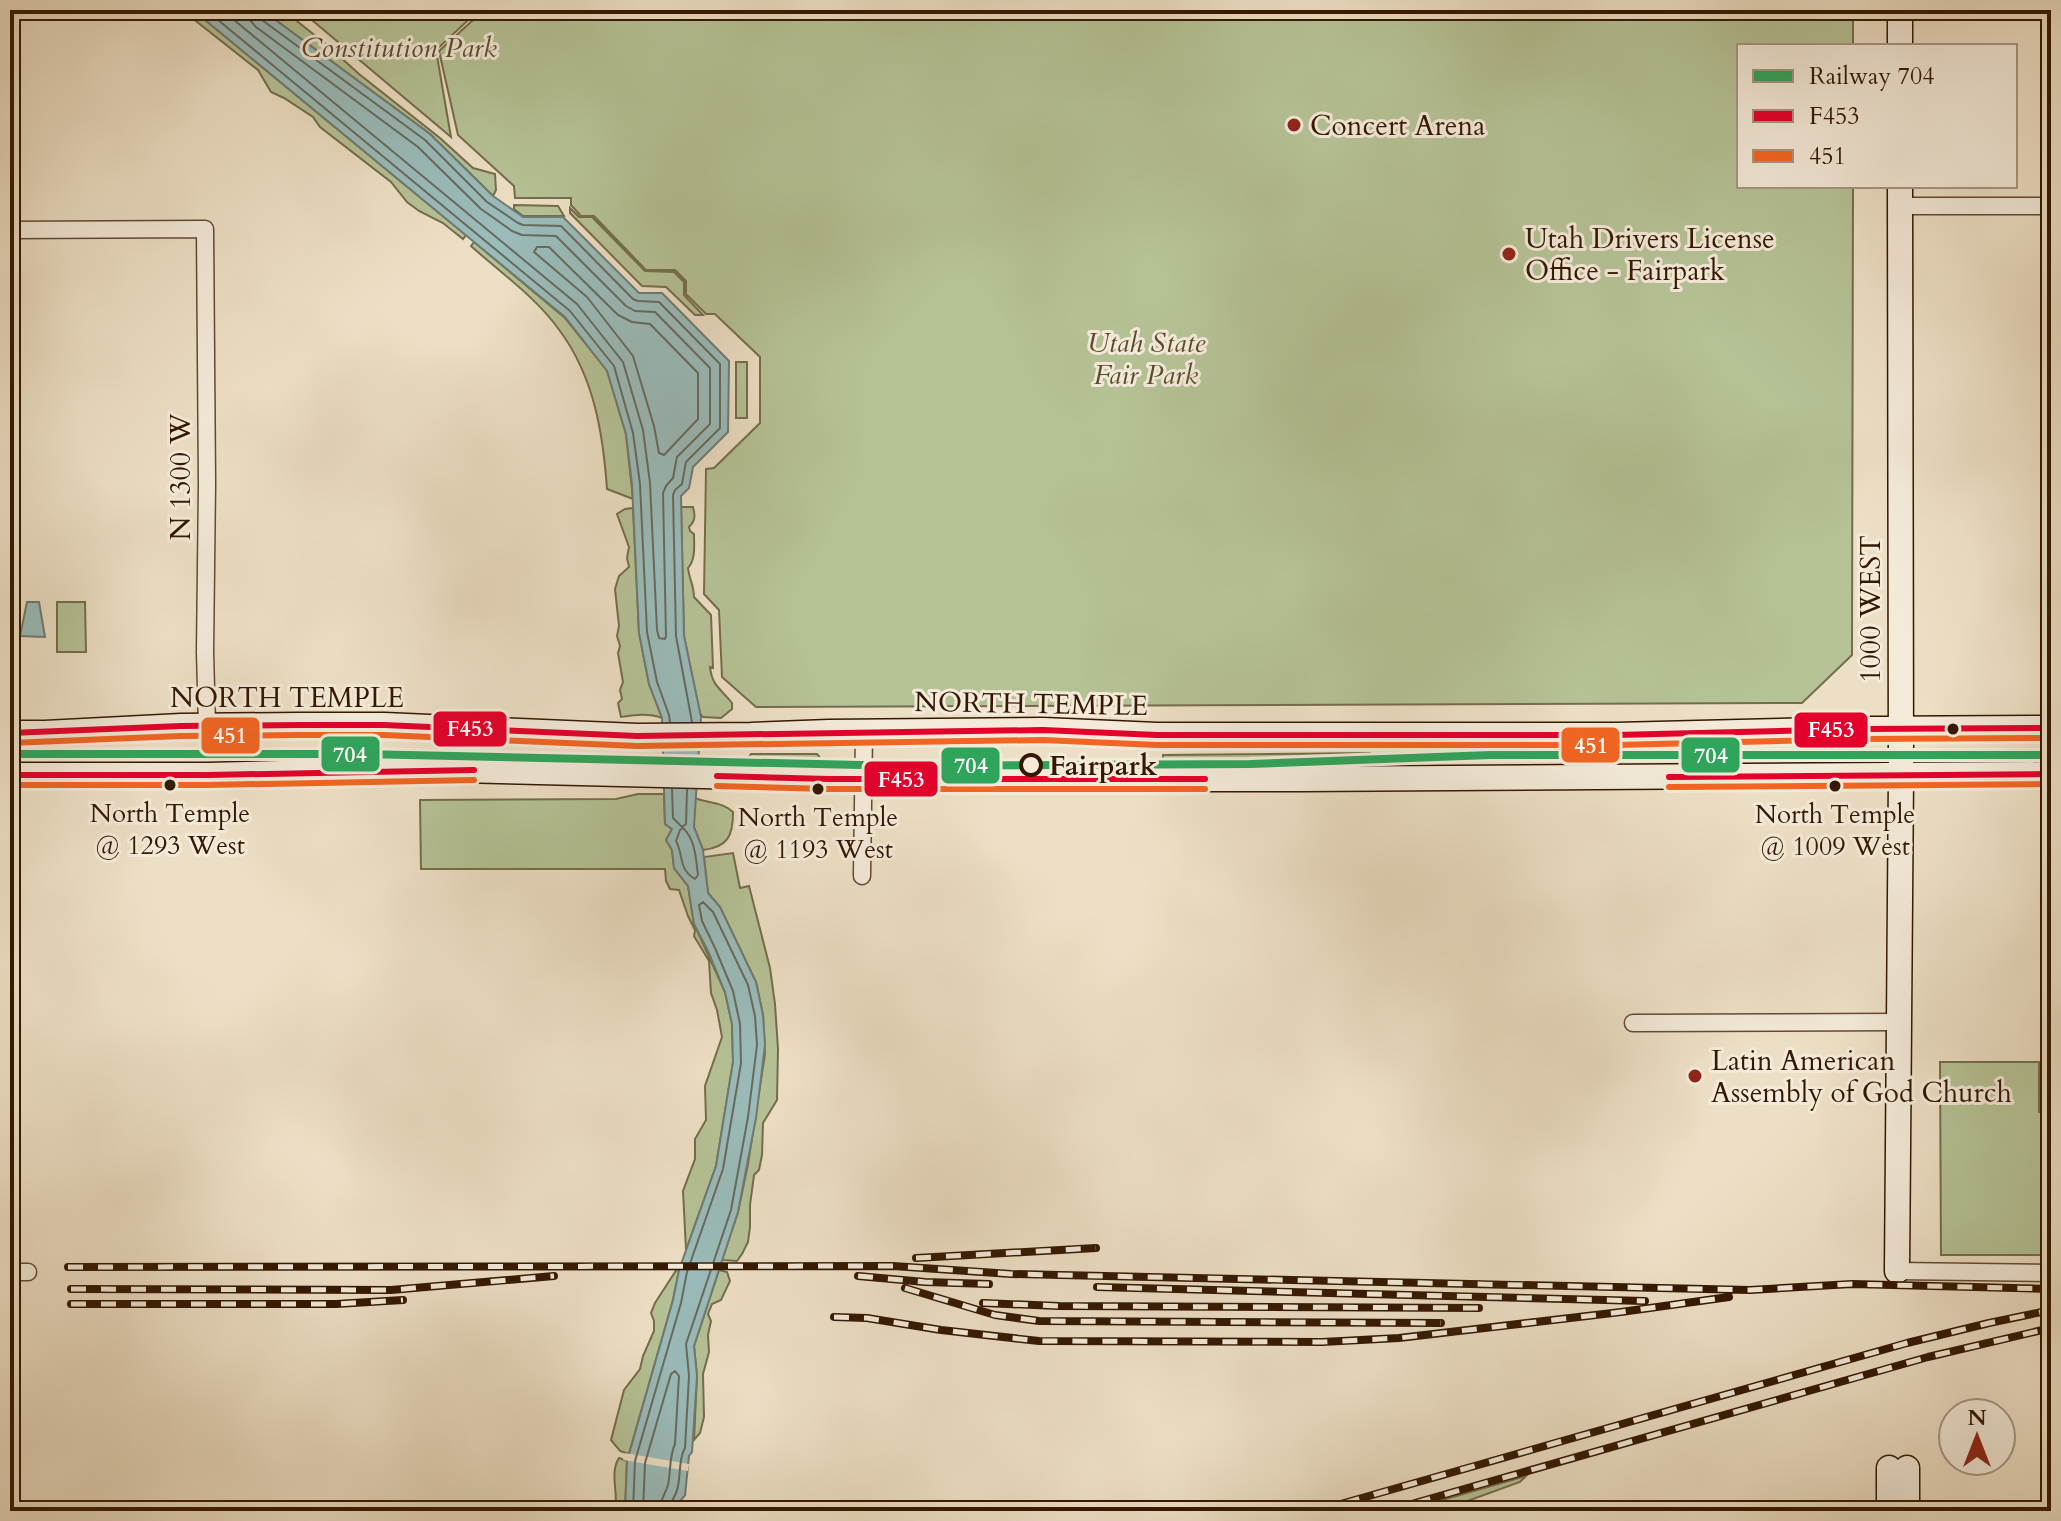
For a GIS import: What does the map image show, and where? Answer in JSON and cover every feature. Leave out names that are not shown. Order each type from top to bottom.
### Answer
[{"type":"main road","points":[[1900,10],[1900,44]]},
{"type":"main road","name":"1000 WEST","points":[[1897,1271],[1901,775],[1900,196]]},
{"type":"main road","name":"NORTH TEMPLE","points":[[10,733],[207,725],[384,725],[637,736],[1043,730],[1157,735],[1616,735],[1900,728],[2051,728]]},
{"type":"main road","points":[[10,775],[208,775],[420,769],[863,779],[2051,774]]},
{"type":"main road","points":[[1889,1511],[1898,1468],[1907,1511]]},
{"type":"street","points":[[1900,196],[2051,206]]},
{"type":"street","name":"N 1300 W","points":[[10,230],[205,229],[207,725]]},
{"type":"street","points":[[862,876],[864,732]]},
{"type":"street","points":[[1633,1023],[1898,1022]]},
{"type":"street","points":[[1897,1271],[2051,1273]]},
{"type":"street","points":[[10,1272],[28,1272]]},
{"type":"green space","points":[[182,10],[193,10],[466,235],[463,239],[407,202],[391,182],[320,127],[313,117],[271,92],[258,70]]},
{"type":"green space","points":[[262,10],[283,10],[473,168],[495,174],[496,190],[493,196],[430,134]]},
{"type":"green space","name":"Constitution Park","points":[[300,10],[479,10],[436,50],[451,137]]},
{"type":"green space","name":"Utah State Fair Park","points":[[484,10],[1853,10],[1853,44],[1737,44],[1737,188],[1853,188],[1852,655],[1802,703],[756,707],[722,677],[719,610],[704,594],[706,469],[714,468],[760,423],[760,357],[715,314],[706,314],[686,294],[686,281],[675,270],[646,270],[594,216],[581,216],[571,205],[571,198],[515,198],[514,186],[458,135],[439,51]]},
{"type":"green space","points":[[514,205],[558,206],[564,216],[523,216],[514,209]]},
{"type":"green space","points":[[570,208],[579,217],[592,217],[645,271],[674,272],[684,282],[684,295],[703,315],[695,315],[666,287],[642,286],[570,213]]},
{"type":"green space","points":[[474,242],[565,318],[607,370],[626,434],[633,499],[607,489],[595,406],[572,349],[541,308],[471,246]]},
{"type":"green space","points":[[736,362],[747,362],[747,418],[736,418]]},
{"type":"green space","points":[[681,507],[693,507],[694,520],[689,527],[694,534],[694,552],[688,568],[694,597],[711,615],[711,673],[732,703],[732,709],[721,718],[700,714],[684,636]]},
{"type":"green space","points":[[633,508],[639,633],[649,684],[662,718],[647,715],[621,717],[618,703],[622,699],[620,690],[623,682],[618,653],[615,589],[619,576],[629,567],[629,547],[617,514]]},
{"type":"green space","points":[[57,602],[85,602],[86,652],[57,652]]},
{"type":"green space","points":[[1370,753],[1370,757],[1237,762],[1163,761],[1163,755]]},
{"type":"green space","points":[[751,754],[819,756],[818,761],[751,760]]},
{"type":"green space","points":[[638,794],[664,794],[665,824],[672,829],[666,840],[672,850],[674,868],[688,886],[694,924],[725,992],[732,1024],[733,1062],[716,1166],[686,1250],[683,1191],[695,1159],[695,1139],[706,1120],[705,1086],[722,1037],[711,993],[709,961],[694,936],[695,930],[679,890],[670,889],[666,881],[665,869],[421,869],[420,800],[616,799]]},
{"type":"green space","points":[[694,798],[720,804],[733,812],[730,834],[718,846],[703,850],[694,827]]},
{"type":"green space","points":[[733,853],[740,888],[749,886],[770,968],[778,1049],[777,1100],[763,1123],[762,1155],[759,1170],[754,1175],[748,1242],[737,1261],[722,1260],[738,1212],[765,1054],[763,1015],[756,982],[720,907],[708,893],[704,857]]},
{"type":"green space","points":[[1940,1062],[2039,1062],[2039,1112],[2051,1113],[2051,1255],[1941,1255]]},
{"type":"green space","points":[[677,1269],[673,1300],[629,1454],[620,1451],[611,1440],[624,1390],[640,1369],[654,1331],[651,1313]]},
{"type":"green space","points":[[719,1270],[727,1272],[730,1281],[721,1300],[712,1304],[708,1314],[711,1321],[709,1352],[703,1374],[704,1417],[700,1433],[694,1440],[697,1376],[694,1346]]},
{"type":"green space","points":[[619,1458],[627,1461],[625,1511],[615,1511],[614,1477]]},
{"type":"green space","points":[[1526,1476],[1520,1482],[1440,1511],[1404,1511]]},
{"type":"green space","points":[[1940,1501],[2051,1501],[2051,1511],[1940,1511]]},
{"type":"water","points":[[193,10],[262,10],[430,134],[493,196],[523,217],[563,217],[639,293],[662,293],[729,361],[728,432],[693,467],[689,488],[681,496],[684,636],[701,717],[694,827],[703,850],[708,893],[720,907],[756,982],[765,1045],[756,1118],[738,1212],[694,1346],[697,1376],[692,1452],[685,1495],[677,1511],[625,1511],[627,1461],[679,1270],[716,1166],[733,1062],[732,1024],[725,992],[694,924],[688,886],[674,868],[672,850],[666,840],[672,829],[665,824],[662,718],[649,684],[639,633],[632,484],[626,434],[607,371],[565,317]]},
{"type":"water","points":[[27,602],[39,602],[45,637],[20,636]]},
{"type":"pier","points":[[625,1453],[689,1464],[688,1471],[623,1460]]},
{"type":"railway","points":[[916,1258],[1096,1248]]},
{"type":"railway","points":[[68,1267],[893,1266],[1011,1274],[1750,1290],[1852,1284],[2051,1289]]},
{"type":"railway","points":[[71,1289],[391,1290],[554,1276]]},
{"type":"railway","points":[[858,1276],[989,1284]]},
{"type":"railway","points":[[1097,1287],[1645,1301]]},
{"type":"railway","points":[[905,1288],[995,1315],[1039,1321],[1441,1323]]},
{"type":"railway","points":[[834,1317],[867,1318],[1039,1341],[1322,1342],[1399,1338],[1729,1297]]},
{"type":"railway","points":[[71,1304],[336,1304],[403,1300]]},
{"type":"railway","points":[[983,1303],[1479,1308]]},
{"type":"railway","points":[[1316,1511],[1907,1343],[2051,1310]]},
{"type":"railway","points":[[1387,1511],[1928,1357],[2051,1328]]},
{"type":"rail line","name":"704","points":[[10,754],[362,754],[905,766],[1250,764],[1490,755],[2051,755]]},
{"type":"transit line","name":"F453","points":[[10,733],[299,725],[384,725],[637,736],[1043,730],[1157,735],[1616,735],[2051,728]]},
{"type":"transit line","name":"451","points":[[10,743],[299,735],[384,735],[637,746],[1043,740],[1157,745],[1616,745],[2051,738]]},
{"type":"transit line","name":"F453","points":[[13,775],[474,770]]},
{"type":"transit line","name":"F453","points":[[1669,777],[2051,774]]},
{"type":"transit line","name":"F453","points":[[717,776],[1205,779]]},
{"type":"transit line","name":"451","points":[[13,785],[474,780]]},
{"type":"transit line","name":"451","points":[[1669,787],[2051,784]]},
{"type":"transit line","name":"451","points":[[717,786],[1205,789]]},
{"type":"place","name":"Concert Arena","points":[[1294,125]]},
{"type":"place","name":"Utah Drivers License Office - Fairpark","points":[[1509,254]]},
{"type":"place","name":"Fairpark","points":[[1031,765]]},
{"type":"place","name":"North Temple @ 1293 West","points":[[170,785]]},
{"type":"place","name":"North Temple @ 1009 West","points":[[1835,786]]},
{"type":"place","name":"North Temple @ 1193 West","points":[[818,789]]},
{"type":"place","name":"Latin American Assembly of God Church","points":[[1695,1076]]}]
